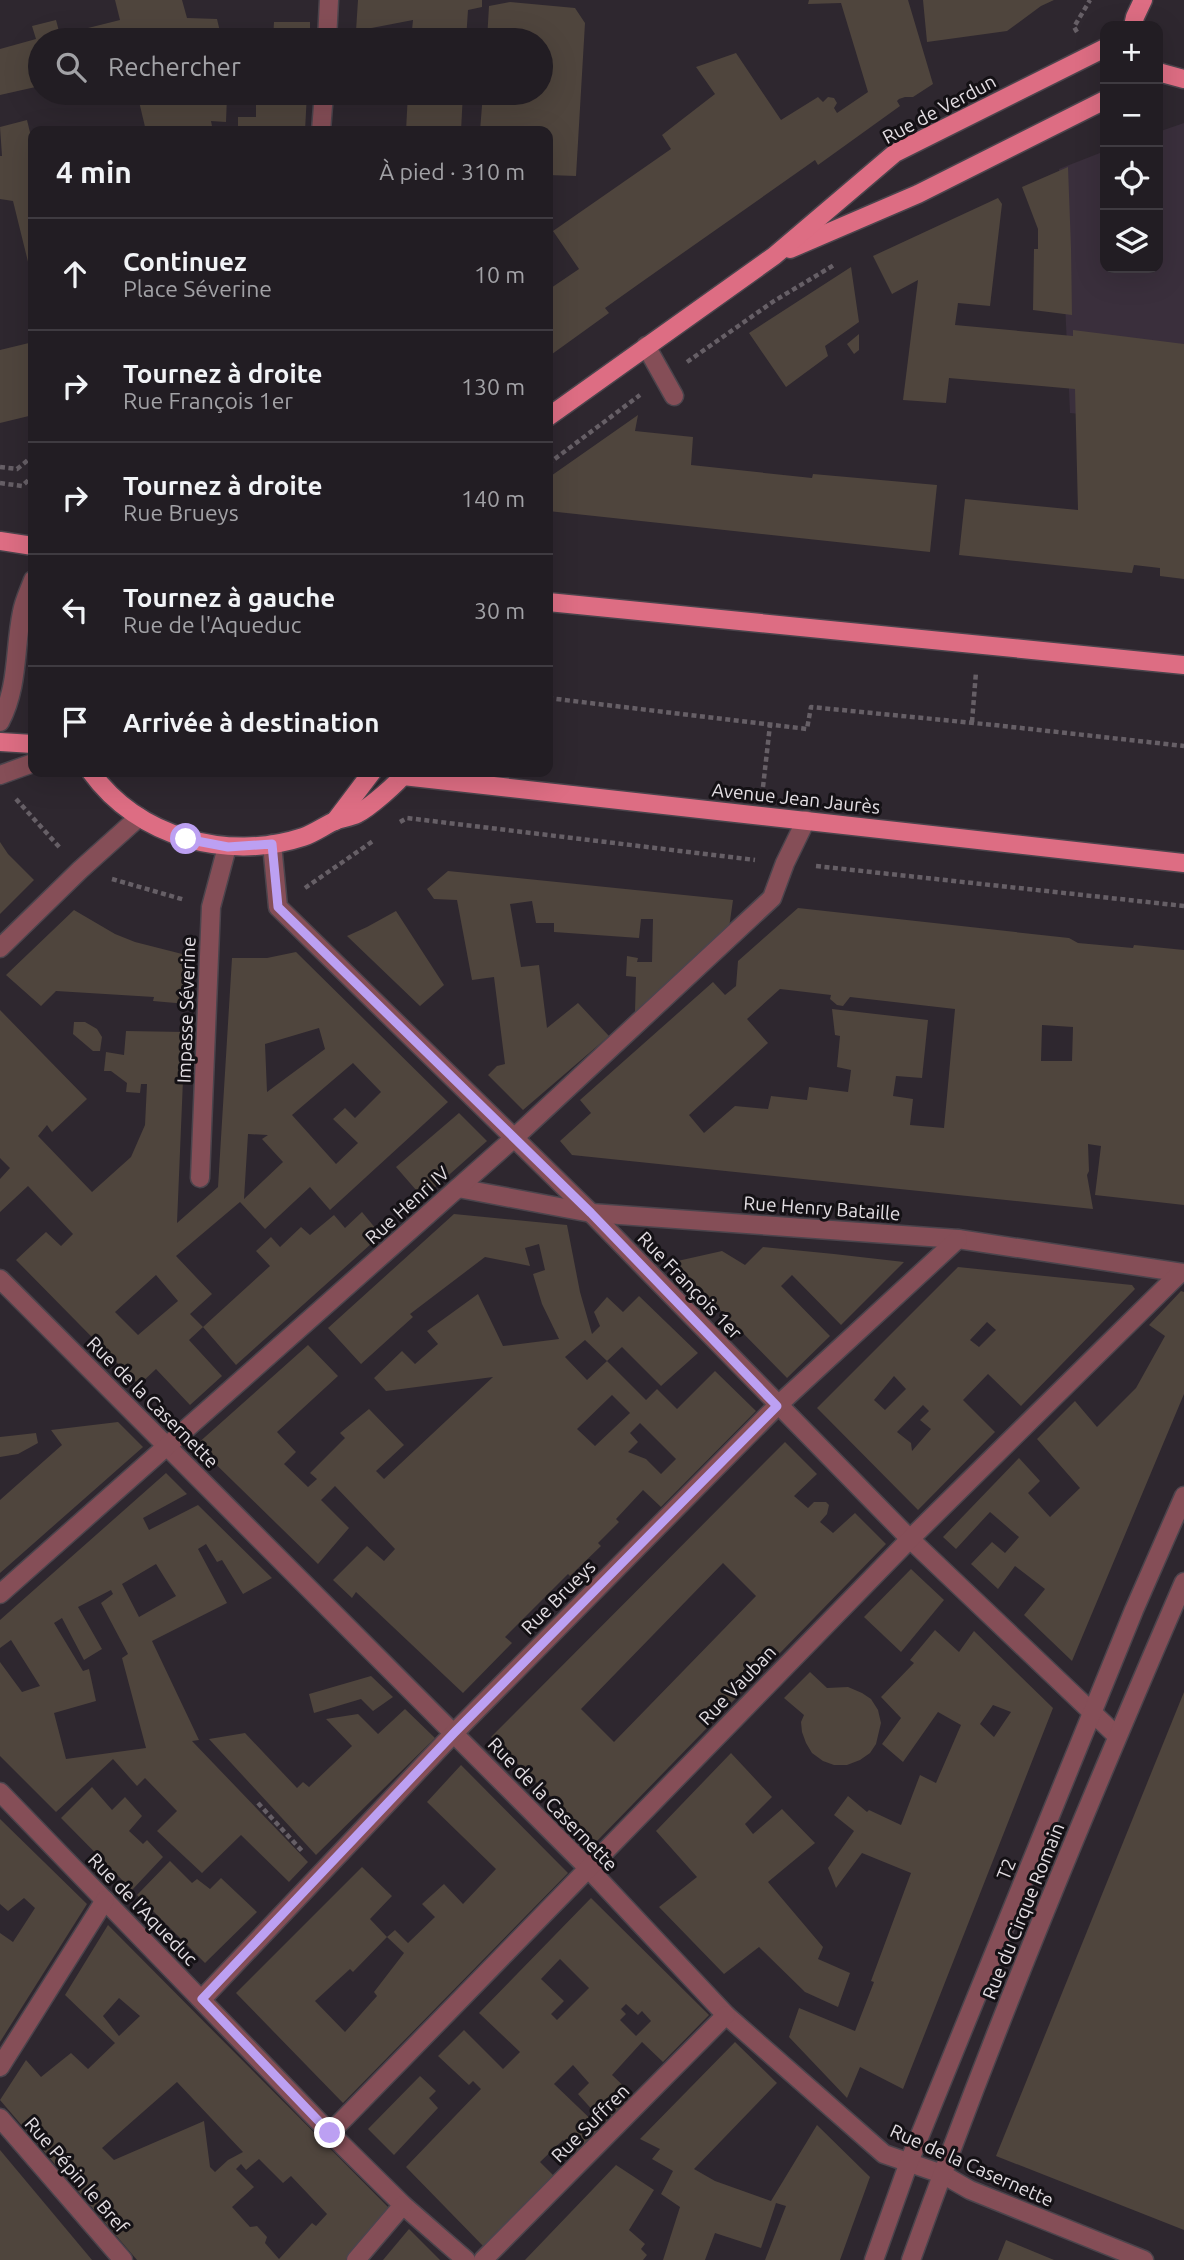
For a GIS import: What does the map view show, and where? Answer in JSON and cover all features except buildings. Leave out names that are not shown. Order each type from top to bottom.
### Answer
[{"type":"main road","points":[[1134,21],[1143,0]]},
{"type":"main road","name":"Rue de Verdun","points":[[553,413],[774,256],[895,153],[1100,50]]},
{"type":"main road","points":[[1163,76],[1184,79]]},
{"type":"main road","name":"Rue de Verdun","points":[[774,256],[918,194],[1100,103]]},
{"type":"main road","points":[[0,541],[28,545]]},
{"type":"main road","points":[[553,603],[1184,666]]},
{"type":"main road","points":[[0,742],[28,744]]},
{"type":"main road","points":[[95,777],[104,790],[139,817],[186,839],[228,847],[272,844],[304,836],[359,813],[401,777]]},
{"type":"main road","points":[[335,821],[368,777]]},
{"type":"main road","name":"Avenue Jean Jaurès","points":[[431,777],[1184,863]]},
{"type":"street","points":[[328,28],[329,0]]},
{"type":"street","points":[[321,126],[323,105]]},
{"type":"street","points":[[646,346],[674,396]]},
{"type":"street","points":[[0,722],[16,675],[22,611],[28,594]]},
{"type":"street","points":[[4,783],[28,766]]},
{"type":"street","points":[[0,948],[139,817]]},
{"type":"street","name":"Rue Henri IV","points":[[0,1594],[513,1139],[772,898],[806,820]]},
{"type":"street","points":[[272,844],[278,907]]},
{"type":"street","name":"Impasse Séverine","points":[[200,1178],[211,907],[228,847]]},
{"type":"street","name":"Rue François 1er","points":[[278,907],[591,1213],[910,1539],[1117,1736]]},
{"type":"street","name":"Rue Henry Bataille","points":[[458,1188],[591,1213],[958,1239],[1182,1273]]},
{"type":"street","name":"Rue Brueys","points":[[202,1999],[454,1733],[777,1406],[958,1239]]},
{"type":"street","name":"Rue Vauban","points":[[330,2133],[910,1539],[1182,1273]]},
{"type":"street","name":"Rue de la Casernette","points":[[0,1279],[588,1868],[726,2015],[884,2154],[942,2174],[970,2190],[1144,2260]]},
{"type":"street","name":"T2","points":[[874,2260],[909,2162],[1184,1496]]},
{"type":"street","name":"Rue du Cirque Romain","points":[[911,2260],[966,2108],[1117,1736],[1184,1582]]},
{"type":"street","name":"Rue de l'Aqueduc","points":[[0,1792],[330,2133],[403,2205],[466,2260]]},
{"type":"street","points":[[0,2067],[105,1900]]},
{"type":"street","name":"Rue Suffren","points":[[483,2260],[726,2015]]},
{"type":"street","name":"Rue Pépin le Bref","points":[[0,2118],[123,2260]]},
{"type":"street","points":[[356,2260],[403,2205]]},
{"type":"path","points":[[1082,42],[1074,27],[1090,0]]},
{"type":"path","points":[[553,460],[664,377],[774,302],[838,263]]},
{"type":"path","points":[[0,467],[17,469],[28,460]]},
{"type":"path","points":[[0,483],[22,486],[28,481]]},
{"type":"path","points":[[972,722],[976,664]]},
{"type":"path","points":[[553,699],[807,729],[811,707],[1184,746]]},
{"type":"path","points":[[762,796],[770,725]]},
{"type":"path","points":[[4,783],[80,870],[211,907]]},
{"type":"path","points":[[397,825],[407,818],[785,863],[1184,906]]},
{"type":"path","points":[[278,907],[375,840]]},
{"type":"path","points":[[258,1802],[322,1872]]},
{"type":"shaded area","points":[[1184,123],[1184,424],[1070,413],[1059,169],[1100,153],[1100,273],[1163,273],[1163,130]]},
{"type":"route","points":[[186,839],[228,847],[272,844],[278,907],[591,1213],[777,1406],[454,1733],[202,1999],[330,2133]]}]
